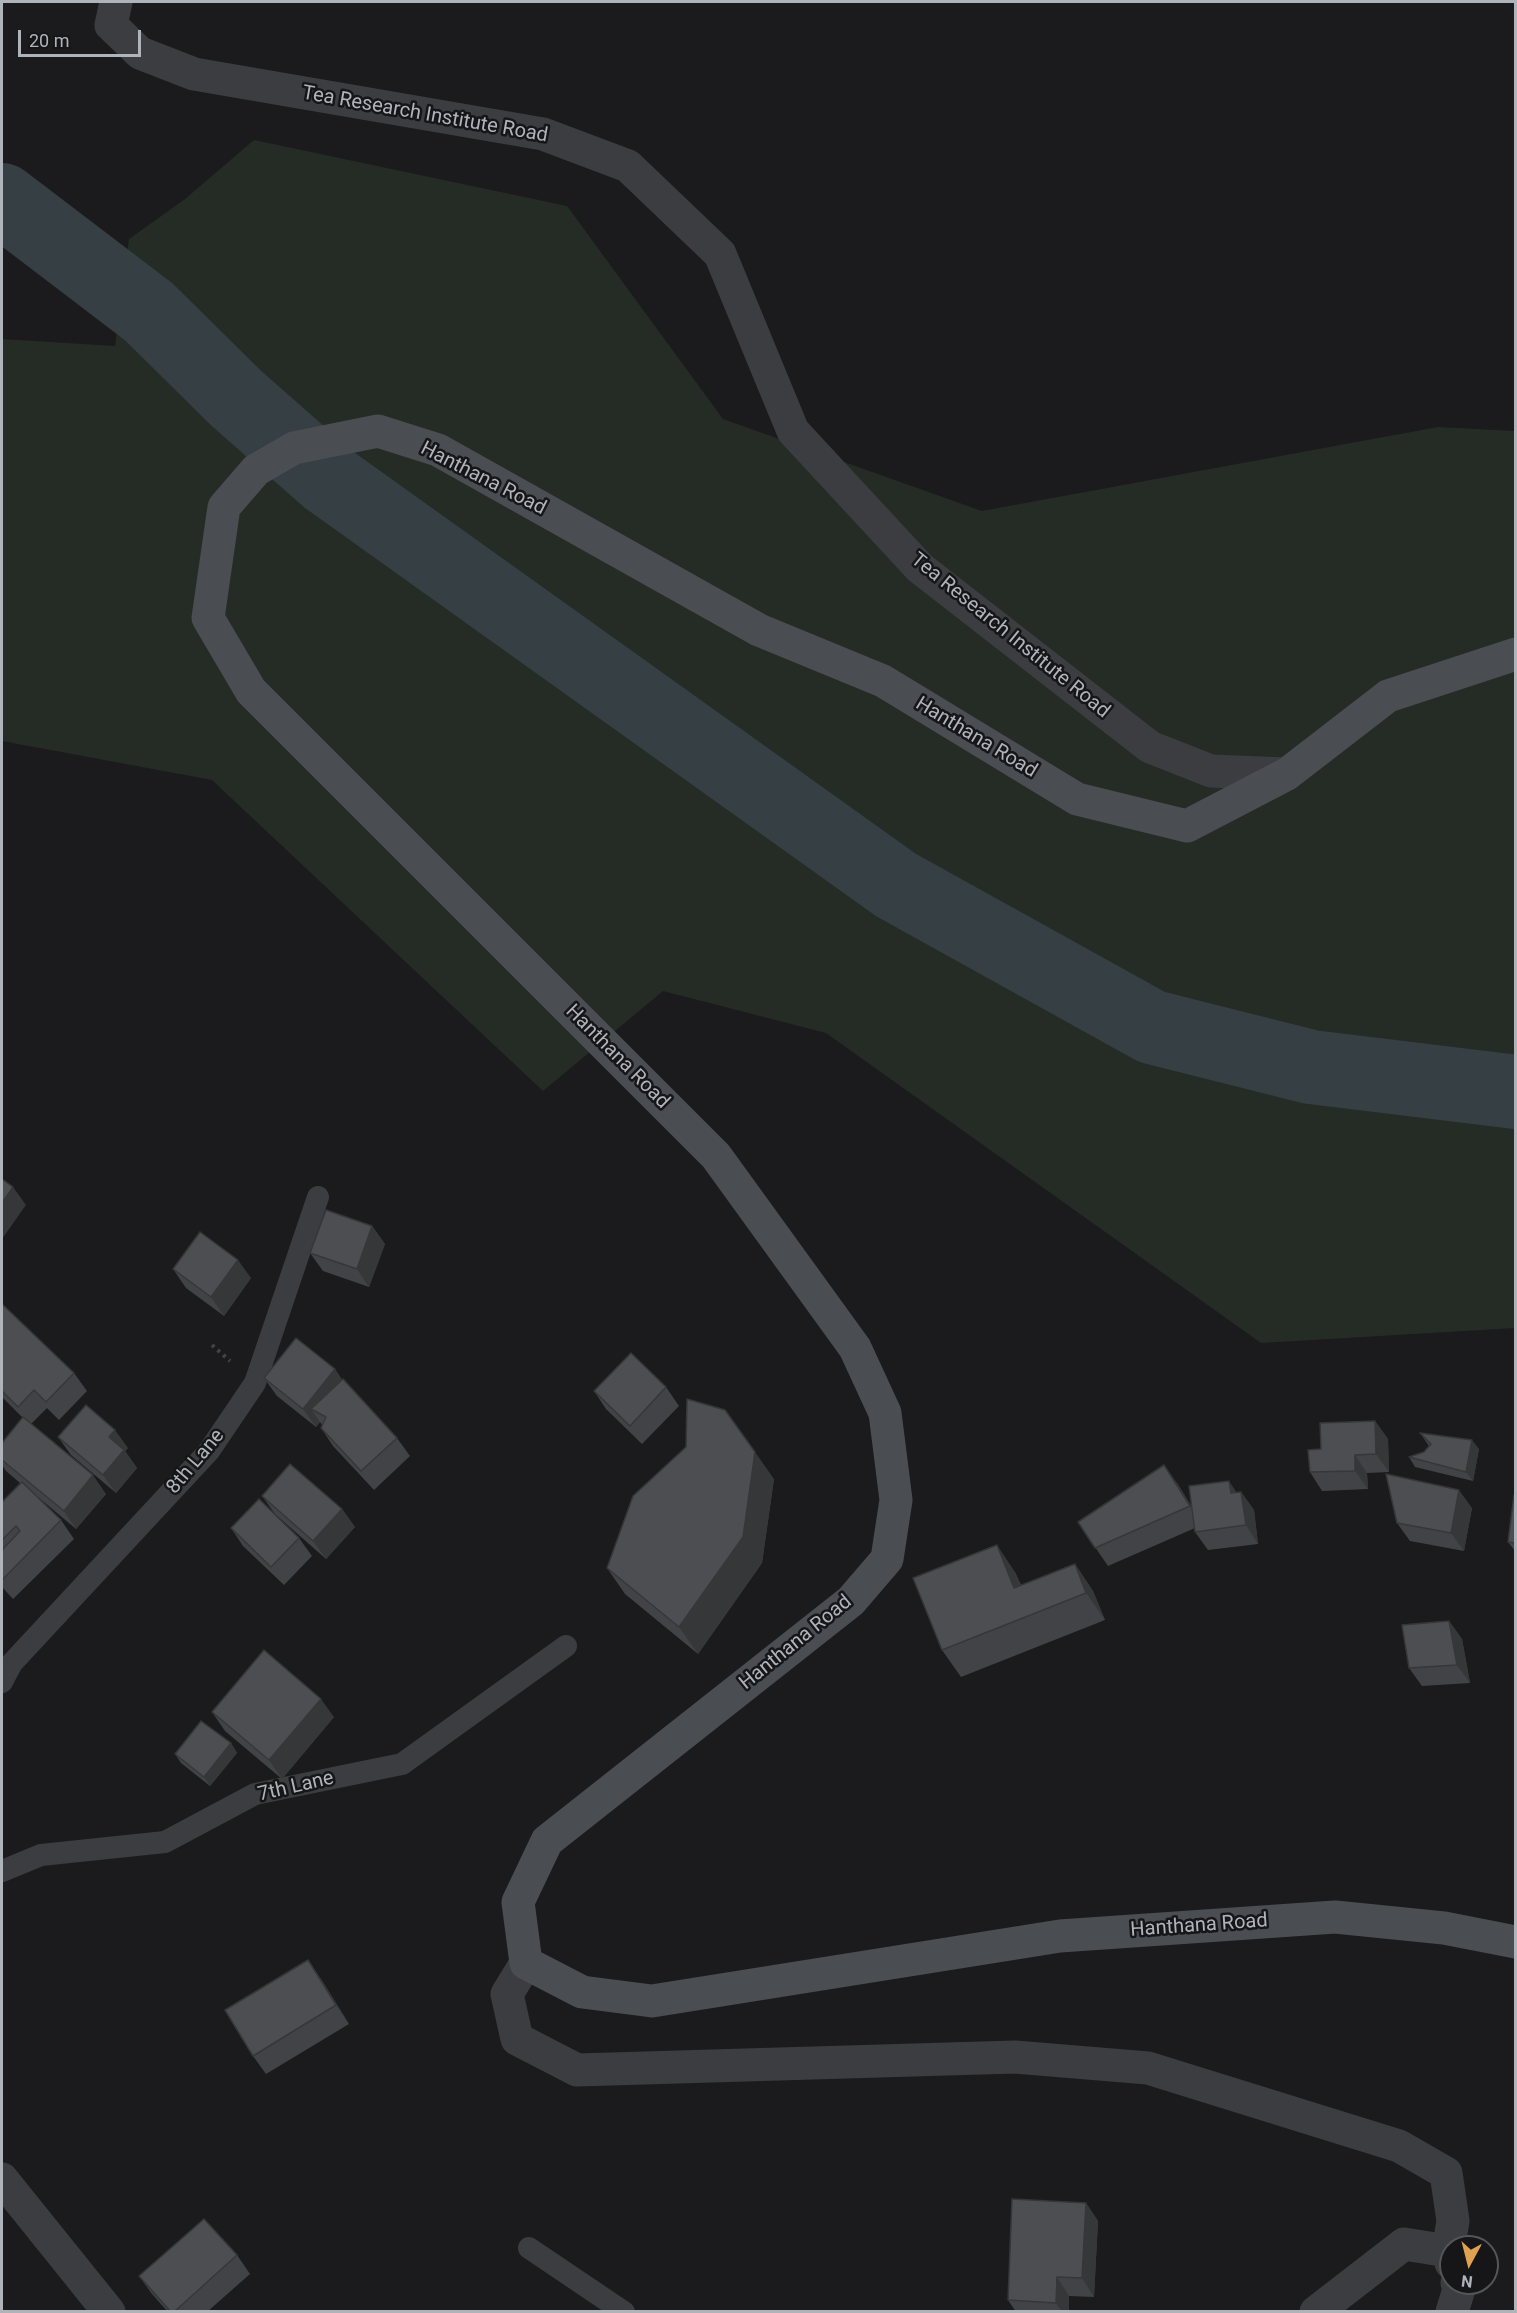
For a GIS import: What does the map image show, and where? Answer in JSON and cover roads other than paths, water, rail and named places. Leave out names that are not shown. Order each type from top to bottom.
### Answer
[{"type":"street","name":"Tea Research Institute Road","points":[[116,2],[111,25],[141,53],[194,74],[543,134],[628,166],[720,254],[793,430],[920,568],[1150,747],[1211,771],[1287,774]]},
{"type":"street","name":"Hanthana Road","points":[[1515,654],[1388,696],[1287,774],[1187,826],[1077,799],[883,681],[759,630],[438,450],[378,431],[294,448],[255,470],[224,507],[208,618],[251,691],[716,1156],[855,1348],[885,1413],[896,1500],[886,1559],[851,1601],[547,1841],[518,1902],[526,1964],[582,1992],[652,2001],[1060,1936],[1323,1917],[1444,1928],[1515,1942]]},
{"type":"street","points":[[526,1964],[507,1994],[517,2039],[577,2070],[1015,2057],[1148,2068],[1399,2146],[1446,2173],[1453,2221],[1451,2235]]},
{"type":"street","points":[[2,2179],[108,2312]]},
{"type":"street","points":[[1316,2312],[1404,2244],[1439,2254]]},
{"type":"street","points":[[1452,2312],[1457,2295]]},
{"type":"lane","name":"8th Lane","points":[[2,1682],[12,1663],[209,1451],[255,1383],[318,1197]]},
{"type":"lane","name":"7th Lane","points":[[2,1871],[41,1855],[165,1842],[255,1794],[402,1764],[566,1646]]},
{"type":"lane","points":[[529,2248],[624,2312]]},
{"type":"waterway","points":[[2,200],[149,312],[236,398],[328,479],[896,885],[1152,1027],[1311,1067],[1516,1092]]}]
